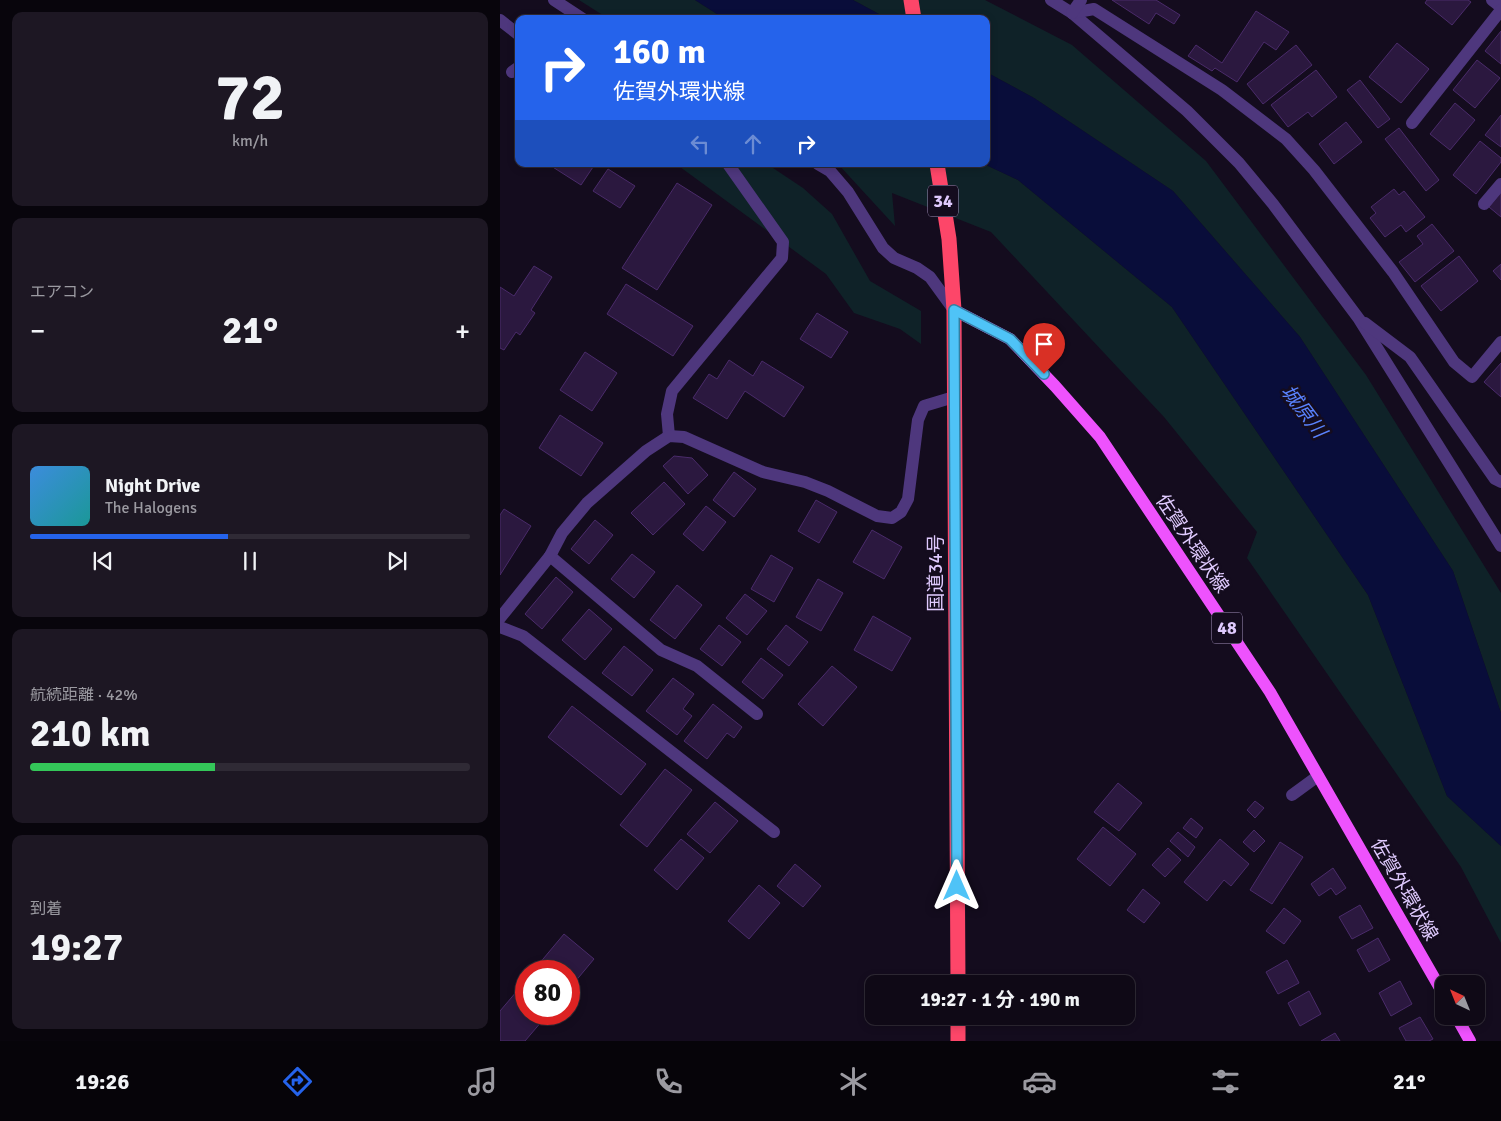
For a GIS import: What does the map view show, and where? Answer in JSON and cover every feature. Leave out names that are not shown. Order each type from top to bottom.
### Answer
[{"type":"highway","points":[[911,0],[913,15]]},
{"type":"highway","name":"国道34号","points":[[937,167],[949,239],[954,310],[958,975]]},
{"type":"highway","points":[[958,1025],[958,1041]]},
{"type":"main road","name":"佐賀外環状線","points":[[954,310],[1010,339],[1100,437],[1270,692],[1435,979]]},
{"type":"main road","points":[[1460,1025],[1465,1039]]},
{"type":"street","points":[[554,0],[577,15]]},
{"type":"street","points":[[1050,0],[1072,13],[1187,111],[1239,163],[1273,204],[1359,319],[1501,546]]},
{"type":"street","points":[[1072,13],[1081,0]]},
{"type":"street","points":[[1412,123],[1501,9],[1492,0]]},
{"type":"street","points":[[1072,13],[1094,9],[1222,90],[1286,139],[1314,170],[1393,272],[1454,362],[1472,377],[1501,342]]},
{"type":"street","points":[[500,20],[515,32]]},
{"type":"street","points":[[669,436],[667,414],[672,391],[782,258],[782,242],[730,167]]},
{"type":"street","points":[[823,167],[830,171],[848,192],[883,248],[894,258],[930,276],[954,310]]},
{"type":"street","points":[[1484,204],[1501,184]]},
{"type":"street","points":[[1359,319],[1410,357],[1495,479],[1501,482]]},
{"type":"street","points":[[500,618],[550,556],[562,533],[587,503],[646,450],[669,436],[684,437],[763,472],[805,482],[828,491],[877,516],[892,518],[902,512],[908,499],[918,420],[924,406],[954,397]]},
{"type":"street","points":[[550,556],[661,650],[698,666],[757,714]]},
{"type":"street","points":[[500,627],[523,636],[774,832]]},
{"type":"street","points":[[1292,795],[1318,776]]},
{"type":"shaded area","points":[[579,0],[695,0],[719,15],[603,15]]},
{"type":"shaded area","points":[[853,0],[985,0],[1072,45],[1206,161],[1366,375],[1501,593],[1501,713],[1453,571],[1300,337],[1173,191],[1034,98],[990,74],[990,15],[881,15]]},
{"type":"shaded area","points":[[680,167],[772,167],[803,188],[832,214],[870,281],[921,311],[921,344],[900,329],[854,313],[826,274]]},
{"type":"shaded area","points":[[841,167],[990,167],[1018,180],[1172,307],[1368,595],[1447,796],[1501,846],[1501,943],[1461,867],[1247,558],[1257,532],[1164,417],[991,232],[892,193],[895,226]]},
{"type":"water","points":[[695,0],[853,0],[881,15],[719,15]]},
{"type":"water","name":"城原川","points":[[990,74],[1034,98],[1173,191],[1300,337],[1453,571],[1501,713],[1501,846],[1447,796],[1368,595],[1172,307],[1018,180],[990,167]]},
{"type":"building","points":[[1112,0],[1156,0],[1180,15],[1174,24],[1156,13],[1149,24]]},
{"type":"building","points":[[1427,0],[1468,0],[1471,2],[1452,25],[1425,3]]},
{"type":"building","points":[[1256,11],[1289,32],[1276,50],[1264,42],[1237,82],[1215,68],[1212,71],[1188,56],[1196,45],[1222,63]]},
{"type":"building","points":[[1501,31],[1501,64],[1485,51]]},
{"type":"building","points":[[1397,43],[1429,69],[1401,103],[1369,77]]},
{"type":"building","points":[[1296,45],[1312,65],[1263,104],[1247,84]]},
{"type":"building","points":[[1477,60],[1500,78],[1475,108],[1453,90]]},
{"type":"building","points":[[1316,70],[1337,97],[1312,117],[1308,112],[1288,127],[1271,105]]},
{"type":"building","points":[[1360,80],[1390,119],[1378,128],[1347,90]]},
{"type":"building","points":[[1455,103],[1475,120],[1450,150],[1430,134]]},
{"type":"building","points":[[1501,115],[1501,147],[1485,135]]},
{"type":"building","points":[[1346,122],[1362,142],[1334,164],[1319,144]]},
{"type":"building","points":[[1399,128],[1439,180],[1426,191],[1385,139]]},
{"type":"building","points":[[1480,141],[1501,158],[1501,162],[1476,194],[1453,175]]},
{"type":"building","points":[[553,167],[593,167],[581,185]]},
{"type":"building","points":[[608,169],[635,186],[620,208],[593,191]]},
{"type":"building","points":[[677,183],[712,205],[657,290],[622,268]]},
{"type":"building","points":[[1394,189],[1399,195],[1404,191],[1425,217],[1406,232],[1401,225],[1385,237],[1370,218],[1376,213],[1371,207]]},
{"type":"building","points":[[1501,192],[1501,217],[1489,207]]},
{"type":"building","points":[[1432,224],[1454,251],[1415,282],[1399,262],[1423,244],[1417,236]]},
{"type":"building","points":[[1459,256],[1478,281],[1441,311],[1421,286]]},
{"type":"building","points":[[1501,264],[1501,280],[1493,271]]},
{"type":"building","points":[[534,266],[552,277],[531,310],[535,313],[520,335],[516,332],[504,350],[500,348],[500,287],[514,296]]},
{"type":"building","points":[[626,284],[693,326],[673,356],[607,314]]},
{"type":"building","points":[[817,313],[848,332],[831,358],[800,339]]},
{"type":"building","points":[[585,352],[617,373],[592,411],[560,390]]},
{"type":"building","points":[[729,360],[753,376],[762,361],[804,387],[784,417],[745,391],[727,419],[693,398],[709,374],[717,379]]},
{"type":"building","points":[[1501,363],[1501,397],[1484,382]]},
{"type":"building","points":[[560,415],[603,443],[581,476],[539,448]]},
{"type":"building","points":[[674,456],[692,458],[708,475],[688,494],[663,466]]},
{"type":"building","points":[[734,472],[756,489],[734,517],[713,500]]},
{"type":"building","points":[[664,482],[685,504],[653,535],[631,513]]},
{"type":"building","points":[[816,500],[837,512],[819,543],[798,531]]},
{"type":"building","points":[[706,506],[726,522],[703,551],[683,534]]},
{"type":"building","points":[[504,509],[531,526],[500,575],[500,515]]},
{"type":"building","points":[[595,520],[613,535],[589,564],[571,549]]},
{"type":"building","points":[[872,530],[902,547],[884,579],[853,562]]},
{"type":"building","points":[[632,554],[655,572],[634,598],[611,579]]},
{"type":"building","points":[[771,555],[793,568],[774,602],[751,589]]},
{"type":"building","points":[[556,577],[573,592],[542,629],[525,614]]},
{"type":"building","points":[[818,579],[843,593],[821,631],[796,617]]},
{"type":"building","points":[[677,585],[702,605],[675,639],[650,620]]},
{"type":"building","points":[[745,594],[767,611],[747,635],[726,618]]},
{"type":"building","points":[[589,609],[612,629],[585,660],[562,640]]},
{"type":"building","points":[[873,616],[911,638],[892,671],[854,650]]},
{"type":"building","points":[[719,625],[741,642],[722,666],[700,649]]},
{"type":"building","points":[[786,625],[808,642],[789,666],[767,649]]},
{"type":"building","points":[[624,646],[653,670],[632,696],[602,673]]},
{"type":"building","points":[[761,658],[783,675],[763,699],[742,682]]},
{"type":"building","points":[[832,666],[857,687],[823,726],[798,704]]},
{"type":"building","points":[[673,678],[694,694],[683,709],[692,716],[677,735],[646,711]]},
{"type":"building","points":[[713,704],[742,727],[734,738],[727,733],[707,759],[684,741]]},
{"type":"building","points":[[572,706],[646,764],[621,795],[548,737]]},
{"type":"building","points":[[665,769],[692,790],[647,847],[620,825]]},
{"type":"building","points":[[1118,783],[1142,803],[1119,831],[1094,812]]},
{"type":"building","points":[[1255,801],[1264,808],[1255,818],[1247,810]]},
{"type":"building","points":[[715,802],[738,821],[710,853],[687,834]]},
{"type":"building","points":[[1191,818],[1203,828],[1196,838],[1183,828]]},
{"type":"building","points":[[1103,827],[1136,854],[1110,886],[1077,859]]},
{"type":"building","points":[[1254,830],[1265,841],[1254,852],[1243,842]]},
{"type":"building","points":[[1178,832],[1195,847],[1188,857],[1170,841]]},
{"type":"building","points":[[681,839],[704,858],[677,890],[654,870]]},
{"type":"building","points":[[1220,839],[1249,864],[1231,886],[1224,880],[1207,901],[1184,882]]},
{"type":"building","points":[[1280,842],[1303,857],[1272,904],[1250,890]]},
{"type":"building","points":[[1168,848],[1181,860],[1165,877],[1152,865]]},
{"type":"building","points":[[795,864],[821,886],[803,907],[777,886]]},
{"type":"building","points":[[1333,868],[1346,888],[1336,895],[1331,888],[1319,896],[1311,884]]},
{"type":"building","points":[[759,885],[780,903],[749,939],[728,921]]},
{"type":"building","points":[[1143,889],[1160,903],[1144,923],[1127,910]]},
{"type":"building","points":[[1360,905],[1373,928],[1352,939],[1339,917]]},
{"type":"building","points":[[1284,908],[1301,921],[1284,944],[1266,931]]},
{"type":"building","points":[[564,934],[594,959],[580,976],[580,960],[542,960]]},
{"type":"building","points":[[1378,938],[1390,960],[1369,972],[1357,950]]},
{"type":"building","points":[[1287,960],[1299,983],[1278,994],[1266,972]]},
{"type":"building","points":[[1400,981],[1412,1004],[1391,1016],[1379,993]]},
{"type":"building","points":[[1309,991],[1321,1014],[1300,1026],[1288,1003]]},
{"type":"building","points":[[515,993],[515,1025],[539,1025],[525,1041],[500,1041],[500,1011]]},
{"type":"building","points":[[1420,1017],[1433,1039],[1429,1041],[1406,1041],[1399,1028]]},
{"type":"building","points":[[1335,1033],[1340,1041],[1321,1041]]},
{"type":"route","points":[[957,886],[954,310],[1010,339],[1044,374]]}]
